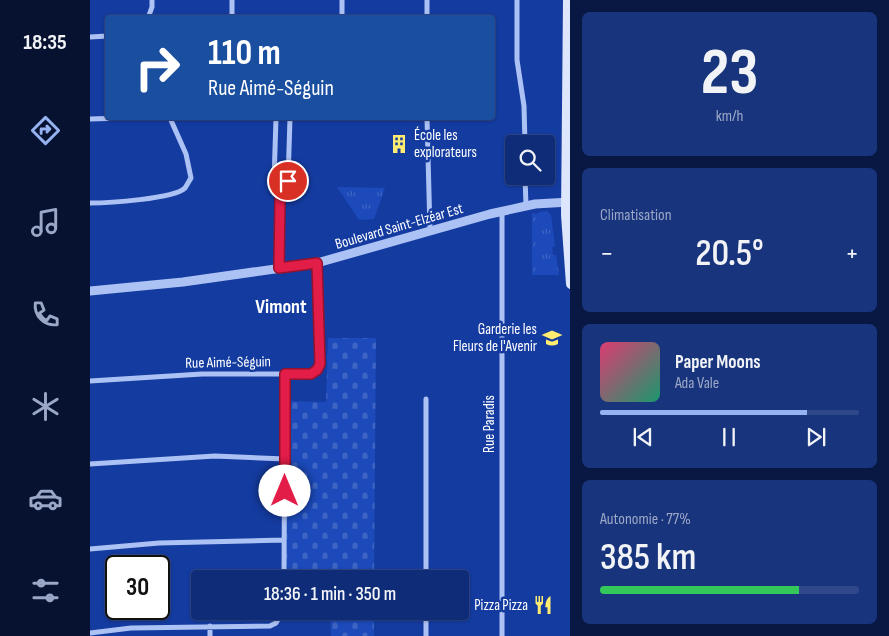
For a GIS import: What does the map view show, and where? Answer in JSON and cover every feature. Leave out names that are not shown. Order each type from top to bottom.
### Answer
[{"type":"main road","points":[[568,0],[570,284]]},
{"type":"street","points":[[149,15],[152,0]]},
{"type":"street","points":[[232,0],[232,15]]},
{"type":"street","points":[[342,0],[342,15]]},
{"type":"street","points":[[427,15],[428,0]]},
{"type":"street","points":[[517,0],[516,60],[524,106],[525,135]]},
{"type":"street","points":[[90,37],[105,36]]},
{"type":"street","points":[[90,119],[105,119]]},
{"type":"street","points":[[90,203],[108,203],[168,195],[184,189],[191,178],[186,154],[171,120]]},
{"type":"street","points":[[276,120],[274,182],[280,199],[279,268]]},
{"type":"street","points":[[280,199],[288,181],[290,120]]},
{"type":"street","points":[[427,120],[430,231]]},
{"type":"street","points":[[526,185],[526,206]]},
{"type":"street","name":"Boulevard Saint-Elzéar Est","points":[[90,291],[317,263],[502,211],[526,206],[568,202]]},
{"type":"street","name":"Rue Paradis","points":[[502,211],[502,636]]},
{"type":"street","name":"Rue Aimé-Séguin","points":[[90,381],[202,374],[311,374],[317,370],[320,364],[317,263]]},
{"type":"street","points":[[284,570],[285,374]]},
{"type":"street","points":[[426,398],[426,570]]},
{"type":"street","points":[[90,464],[215,456],[285,458]]},
{"type":"street","points":[[90,549],[158,544],[284,540]]},
{"type":"street","points":[[90,632],[131,628],[270,626],[278,620]]},
{"type":"street","points":[[426,620],[426,636]]},
{"type":"street","points":[[210,626],[210,636]]},
{"type":"green space","points":[[337,187],[385,188],[374,219],[359,220]]},
{"type":"green space","points":[[547,211],[551,215],[555,246],[552,247],[553,255],[556,255],[559,275],[532,275],[532,213],[538,214],[539,212]]},
{"type":"green space","points":[[328,338],[376,338],[374,570],[286,570],[288,401],[326,402]]},
{"type":"green space","points":[[330,620],[374,620],[374,636],[331,636]]},
{"type":"place","name":"École les explorateurs","points":[[399,144]]},
{"type":"place","name":"Garderie les Fleurs de l'Avenir","points":[[552,338]]},
{"type":"place","name":"Pizza Pizza","points":[[543,605]]},
{"type":"district","name":"Vimont","points":[[281,306]]},
{"type":"route","points":[[285,491],[285,374],[311,374],[317,370],[320,364],[317,263],[279,268],[280,199],[288,181]]}]
